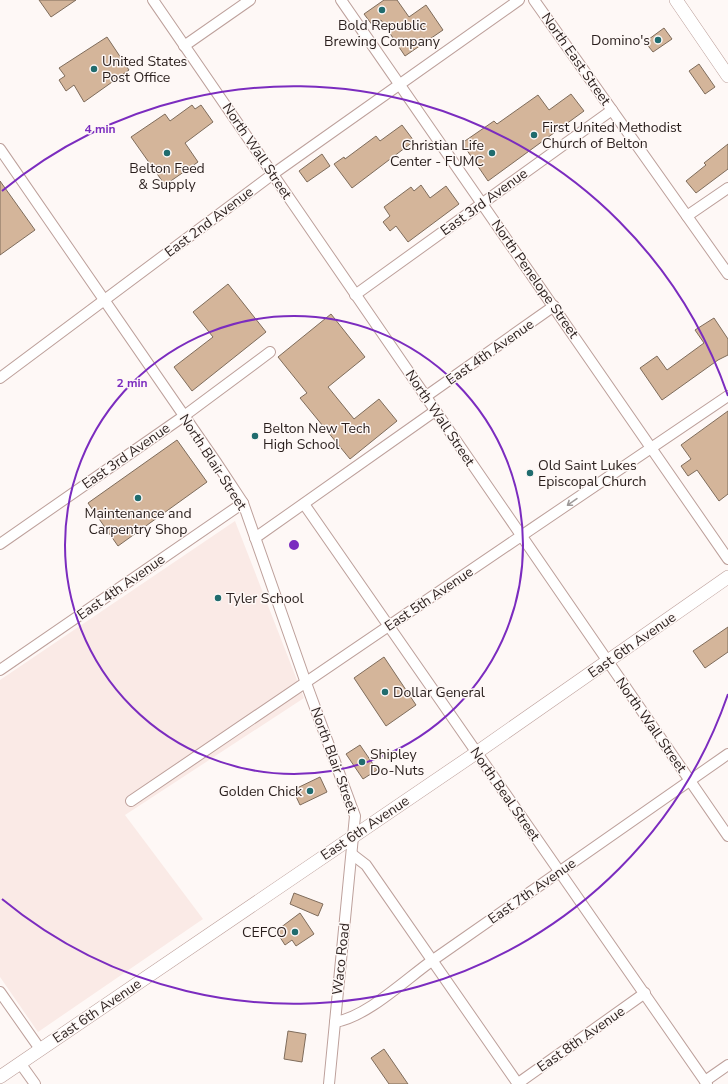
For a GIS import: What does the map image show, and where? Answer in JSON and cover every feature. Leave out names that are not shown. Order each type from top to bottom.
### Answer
[{"type":"main road","points":[[676,0],[728,76]]},
{"type":"main road","name":"East 6th Avenue","points":[[0,1076],[476,753],[728,578]]},
{"type":"street","name":"North Wall Street","points":[[153,0],[728,836]]},
{"type":"street","points":[[184,46],[250,0]]},
{"type":"street","name":"North Penelope Street","points":[[341,0],[728,559]]},
{"type":"street","name":"East 2nd Avenue","points":[[0,378],[272,174],[519,0]]},
{"type":"street","name":"North East Street","points":[[534,0],[728,274]]},
{"type":"street","name":"East 3rd Avenue","points":[[355,294],[612,110]]},
{"type":"street","name":"North Blair Street","points":[[0,149],[243,503],[254,538],[355,816],[355,835]]},
{"type":"street","points":[[687,216],[728,188]]},
{"type":"street","name":"East 4th Avenue","points":[[425,397],[554,306]]},
{"type":"street","name":"East 3rd Avenue","points":[[0,544],[184,416],[270,352]]},
{"type":"street","name":"East 5th Avenue","points":[[131,801],[728,396]]},
{"type":"street","points":[[254,538],[435,411]]},
{"type":"street","name":"East 4th Avenue","points":[[1,667],[243,503]]},
{"type":"street","name":"North Beal Street","points":[[304,504],[388,627],[706,1082]]},
{"type":"street","name":"East 7th Avenue","points":[[335,1022],[344,1021],[360,1013],[432,960],[728,754]]},
{"type":"street","name":"Waco Road","points":[[329,1084],[355,835]]},
{"type":"street","points":[[353,855],[366,865],[518,1084]]},
{"type":"street","points":[[0,992],[40,1050]]},
{"type":"street","name":"East 8th Avenue","points":[[518,1084],[645,993]]},
{"type":"street","points":[[20,1063],[35,1084]]},
{"type":"street","points":[[706,1082],[728,1065]]},
{"type":"shaded area","points":[[235,521],[304,698],[125,815],[203,919],[38,1032],[0,977],[0,680]]},
{"type":"building","points":[[39,0],[76,0],[51,17]]},
{"type":"building","points":[[384,0],[397,0],[409,17],[426,5],[443,30],[405,56],[381,20],[373,26],[364,14]]},
{"type":"building","name":"Domino's","points":[[664,28],[672,39],[653,52],[645,42]]},
{"type":"building","name":"United States Post Office","points":[[107,37],[129,70],[84,102],[74,85],[66,91],[59,80],[65,76],[59,68]]},
{"type":"building","points":[[699,64],[715,87],[705,94],[689,71]]},
{"type":"building","points":[[571,94],[584,111],[488,181],[462,143],[494,121],[497,124],[538,95],[549,110]]},
{"type":"building","name":"Belton Feed & Supply","points":[[192,105],[195,109],[201,105],[213,122],[185,143],[198,162],[165,185],[131,137],[165,114],[170,121]]},
{"type":"building","points":[[402,125],[414,141],[352,188],[334,164],[344,157],[345,159],[376,136],[380,141]]},
{"type":"building","points":[[728,144],[728,169],[696,193],[686,181],[706,165],[704,163]]},
{"type":"building","points":[[322,154],[330,166],[307,182],[299,171]]},
{"type":"building","points":[[0,181],[35,230],[0,255]]},
{"type":"building","points":[[421,185],[430,198],[446,186],[459,204],[408,242],[396,226],[390,231],[383,222],[390,216],[384,207],[411,187],[414,191]]},
{"type":"building","points":[[228,284],[266,332],[192,391],[174,367],[213,337],[193,312]]},
{"type":"building","points":[[331,314],[365,357],[328,387],[354,419],[379,399],[397,421],[350,459],[300,398],[307,393],[278,357]]},
{"type":"building","points":[[714,318],[728,339],[728,355],[718,360],[662,400],[640,368],[657,356],[667,370],[704,343],[695,330]]},
{"type":"building","points":[[728,411],[728,494],[719,501],[697,470],[688,476],[681,466],[691,459],[681,445]]},
{"type":"building","points":[[177,440],[207,482],[118,546],[88,503]]},
{"type":"building","points":[[728,627],[728,652],[705,668],[693,651]]},
{"type":"building","name":"Dollar General","points":[[384,657],[416,705],[386,726],[354,678]]},
{"type":"building","name":"Shipley Do-Nuts","points":[[360,745],[377,770],[363,779],[346,754]]},
{"type":"building","name":"Golden Chick","points":[[320,777],[327,792],[300,805],[293,790]]},
{"type":"building","name":"CEFCO","points":[[294,893],[323,904],[318,916],[290,904]]},
{"type":"building","name":"CEFCO","points":[[300,913],[314,934],[296,946],[292,940],[285,945],[276,931]]},
{"type":"building","points":[[288,1031],[306,1034],[302,1062],[284,1059]]},
{"type":"building","points":[[384,1049],[408,1084],[389,1084],[371,1058]]},
{"type":"place","name":"Bold Republic Brewing Company","points":[[382,10]]},
{"type":"place","name":"Domino's","points":[[658,40]]},
{"type":"place","name":"United States Post Office","points":[[94,69]]},
{"type":"place","name":"First United Methodist Church of Belton","points":[[534,135]]},
{"type":"place","name":"Belton Feed & Supply","points":[[167,153]]},
{"type":"place","name":"Christian Life Center - FUMC","points":[[492,153]]},
{"type":"place","name":"Belton New Tech High School","points":[[255,436]]},
{"type":"place","name":"Old Saint Lukes Episcopal Church","points":[[530,473]]},
{"type":"place","name":"Maintenance and Carpentry Shop","points":[[138,498]]},
{"type":"place","name":"Tyler School","points":[[218,598]]},
{"type":"place","name":"Dollar General","points":[[385,692]]},
{"type":"place","name":"Shipley Do-Nuts","points":[[362,762]]},
{"type":"place","name":"Golden Chick","points":[[310,791]]},
{"type":"place","name":"CEFCO","points":[[295,932]]}]
